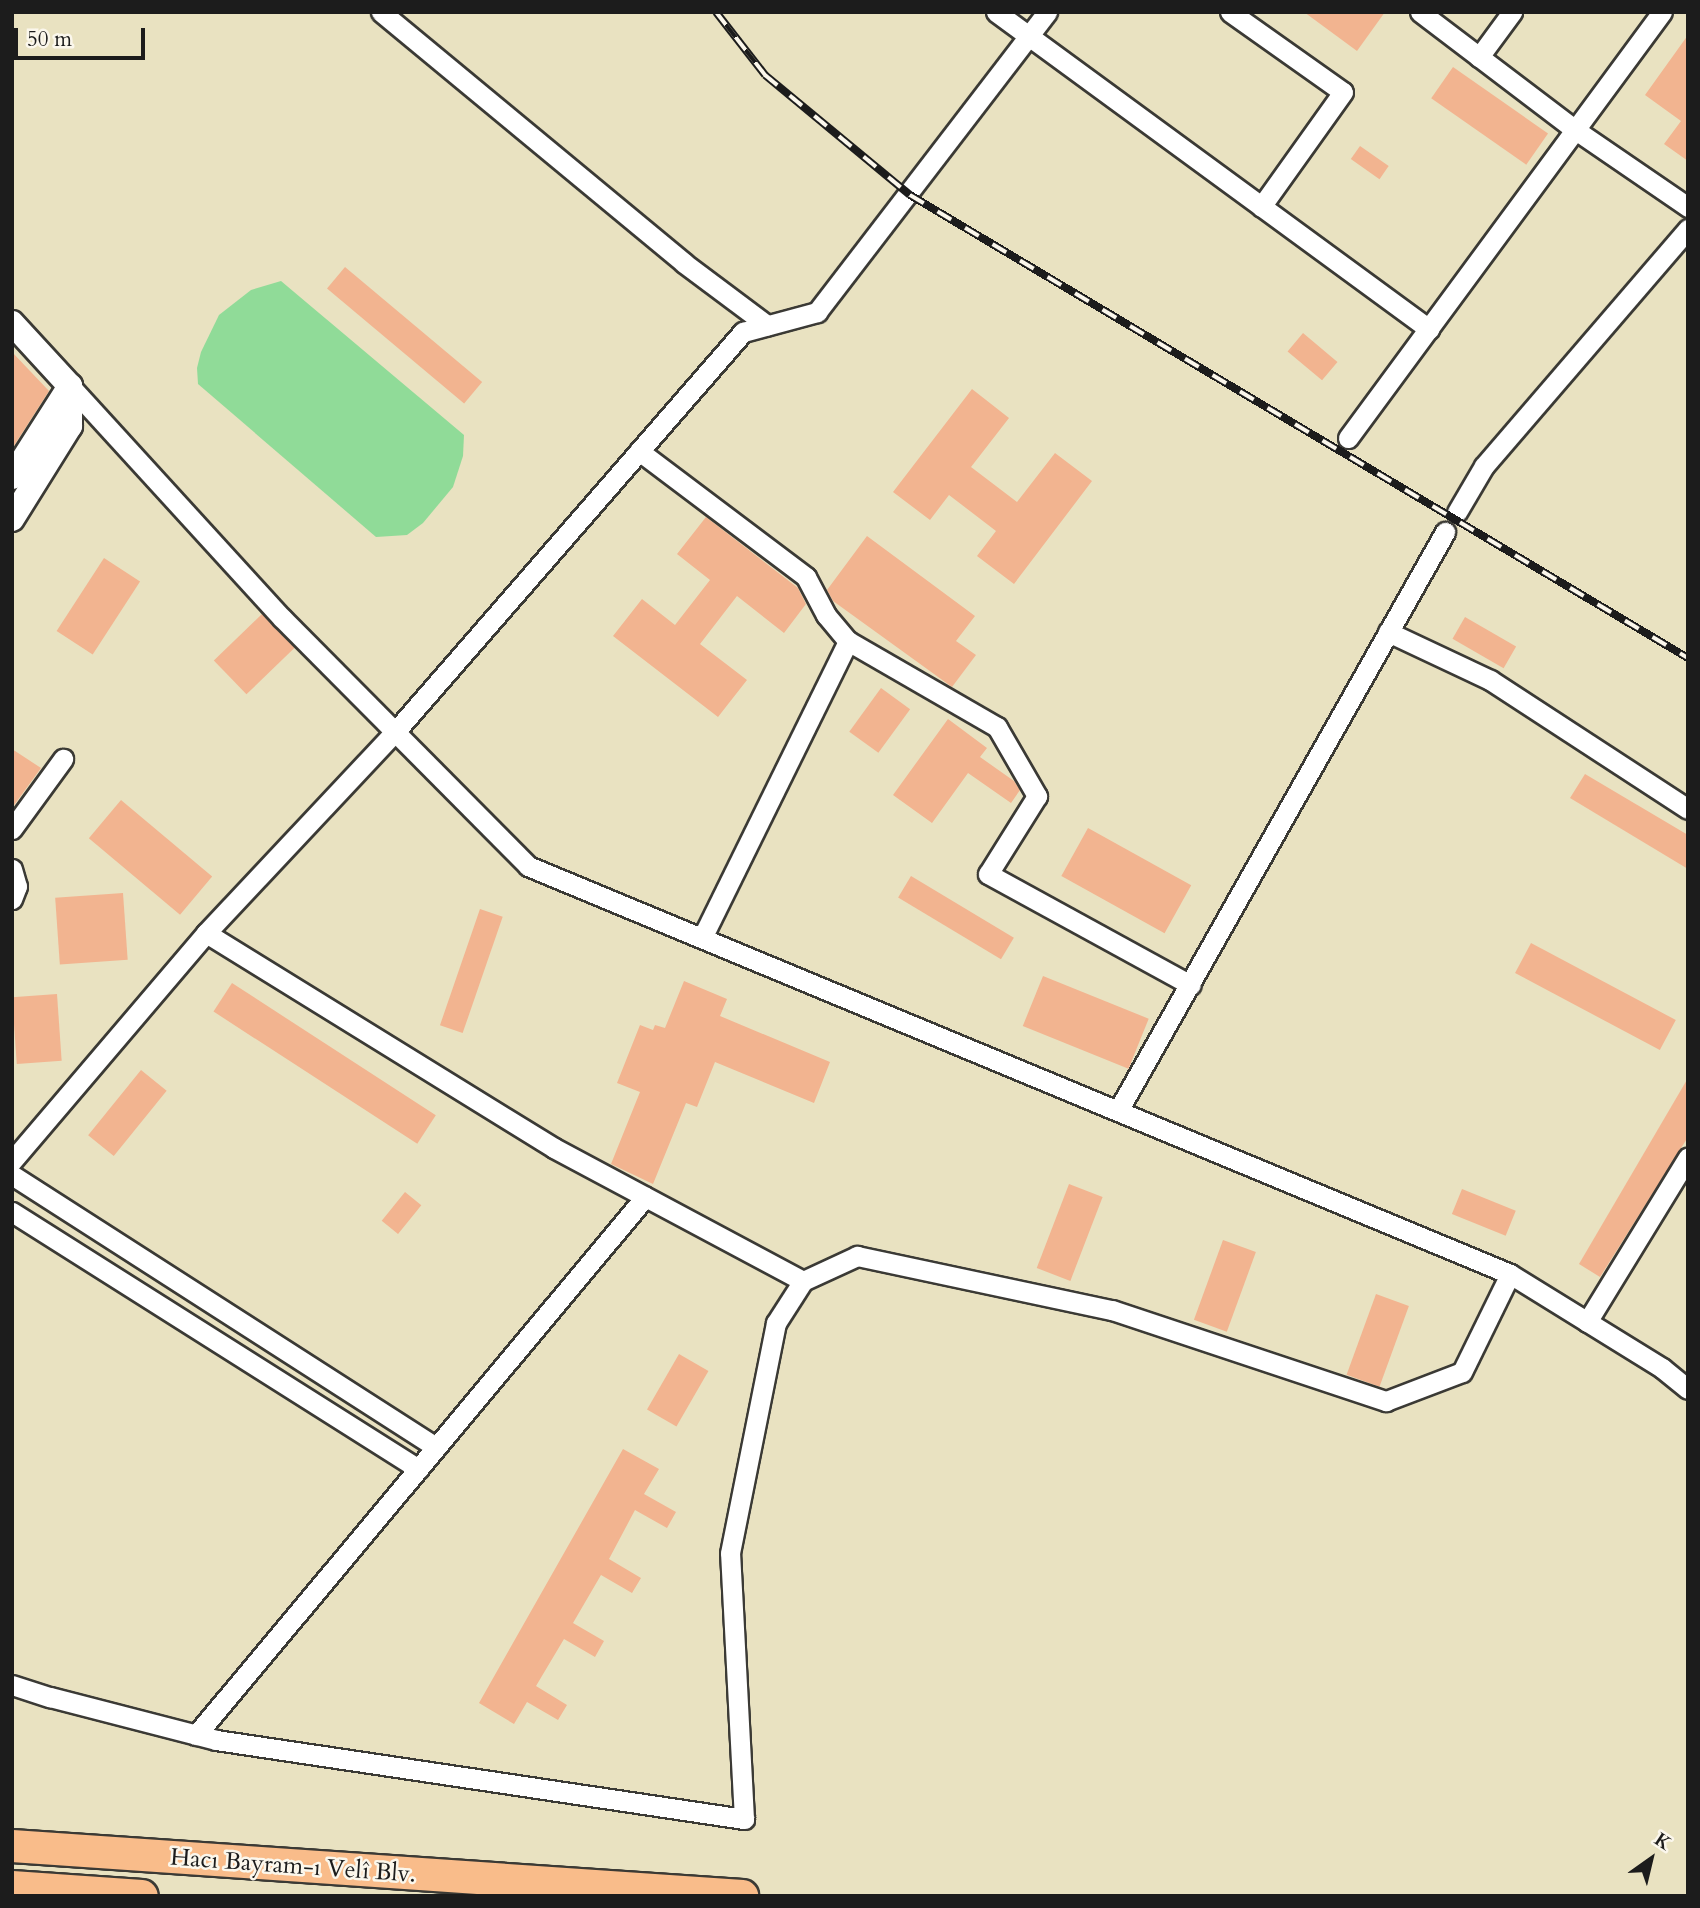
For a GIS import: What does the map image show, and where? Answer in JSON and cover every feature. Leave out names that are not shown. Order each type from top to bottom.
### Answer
[{"type":"highway","name":"Hacı Bayram-ı Velî Blv.","points":[[12,1846],[741,1896]]},
{"type":"highway","name":"Hacı Bayram-ı Velî Blv.","points":[[12,1887],[142,1896]]},
{"type":"street","points":[[381,12],[684,263],[767,326]]},
{"type":"street","points":[[996,12],[1429,329]]},
{"type":"street","points":[[12,1161],[206,933],[394,733],[743,331],[817,312],[1047,12]]},
{"type":"street","points":[[1230,12],[1343,92],[1261,207]]},
{"type":"street","points":[[1420,12],[1577,131],[1688,207]]},
{"type":"street","points":[[1479,57],[1512,12]]},
{"type":"street","points":[[1348,438],[1577,131],[1662,12]]},
{"type":"street","points":[[1457,512],[1484,466],[1688,229]]},
{"type":"street","points":[[12,323],[282,618],[527,866],[1510,1273],[1662,1368],[1688,1389]]},
{"type":"street","points":[[12,477],[70,386]]},
{"type":"street","points":[[12,519],[70,426],[70,386]]},
{"type":"street","points":[[639,451],[806,577],[826,615],[848,641],[997,727],[1037,796],[988,874],[1191,985]]},
{"type":"street","points":[[1119,1109],[1446,532]]},
{"type":"street","points":[[1388,632],[1490,680],[1688,809]]},
{"type":"street","points":[[702,938],[848,641]]},
{"type":"street","points":[[12,829],[63,759]]},
{"type":"street","points":[[12,869],[17,886],[12,899]]},
{"type":"street","points":[[206,933],[554,1148],[803,1282]]},
{"type":"street","points":[[1587,1322],[1688,1157]]},
{"type":"street","points":[[12,1175],[436,1447]]},
{"type":"street","points":[[196,1735],[646,1197]]},
{"type":"street","points":[[12,1212],[418,1469]]},
{"type":"street","points":[[12,1685],[196,1735],[744,1819],[730,1553],[776,1322],[803,1282],[857,1256],[1112,1310],[1386,1401],[1462,1372],[1510,1273]]},
{"type":"green space","points":[[281,281],[464,435],[463,456],[453,487],[423,523],[407,535],[376,537],[198,384],[197,368],[201,352],[219,315],[251,290]]},
{"type":"building","points":[[1304,12],[1385,12],[1357,51]]},
{"type":"building","points":[[1688,35],[1688,161],[1664,144],[1681,121],[1645,95]]},
{"type":"building","points":[[1453,67],[1548,134],[1526,165],[1431,98]]},
{"type":"building","points":[[1360,146],[1389,166],[1379,179],[1351,159]]},
{"type":"building","points":[[345,267],[482,382],[464,404],[327,288]]},
{"type":"building","points":[[1303,333],[1337,362],[1322,380],[1288,351]]},
{"type":"building","points":[[12,352],[49,391],[12,449]]},
{"type":"building","points":[[972,389],[1009,418],[971,467],[1017,502],[1055,453],[1092,481],[1014,584],[977,556],[996,531],[949,495],[930,520],[893,492]]},
{"type":"building","points":[[706,517],[798,588],[806,604],[784,633],[737,596],[700,644],[747,680],[718,717],[613,636],[642,599],[675,625],[710,580],[677,554]]},
{"type":"building","points":[[867,536],[975,616],[956,641],[976,655],[952,687],[833,601],[827,590]]},
{"type":"building","points":[[104,558],[140,581],[93,654],[57,631]]},
{"type":"building","points":[[262,614],[295,648],[246,694],[214,661]]},
{"type":"building","points":[[1465,617],[1516,646],[1504,668],[1452,639]]},
{"type":"building","points":[[881,688],[910,709],[878,753],[849,732]]},
{"type":"building","points":[[948,719],[987,748],[980,757],[1014,781],[1020,790],[1011,803],[968,773],[932,823],[893,795]]},
{"type":"building","points":[[12,749],[41,768],[12,808]]},
{"type":"building","points":[[1585,774],[1688,835],[1688,869],[1570,798]]},
{"type":"building","points":[[121,800],[212,876],[180,915],[89,838]]},
{"type":"building","points":[[1088,828],[1191,885],[1165,933],[1061,876]]},
{"type":"building","points":[[911,876],[1014,938],[1001,959],[898,897]]},
{"type":"building","points":[[123,893],[128,960],[60,965],[55,898]]},
{"type":"building","points":[[480,909],[503,917],[463,1033],[440,1025]]},
{"type":"building","points":[[1531,943],[1676,1020],[1660,1050],[1515,973]]},
{"type":"building","points":[[1043,976],[1149,1019],[1128,1069],[1023,1026]]},
{"type":"building","points":[[684,981],[727,999],[720,1016],[830,1062],[814,1103],[715,1062],[697,1107],[686,1103],[653,1184],[611,1164],[640,1092],[617,1083],[640,1025],[653,1030],[655,1025],[665,1028]]},
{"type":"building","points":[[232,983],[436,1115],[417,1144],[213,1012]]},
{"type":"building","points":[[57,994],[62,1061],[17,1064],[12,997]]},
{"type":"building","points":[[141,1070],[167,1091],[114,1156],[88,1135]]},
{"type":"building","points":[[1688,1078],[1688,1137],[1600,1277],[1579,1264]]},
{"type":"building","points":[[1069,1184],[1103,1197],[1070,1281],[1037,1268]]},
{"type":"building","points":[[1462,1189],[1516,1211],[1506,1236],[1452,1214]]},
{"type":"building","points":[[405,1192],[421,1205],[398,1234],[382,1221]]},
{"type":"building","points":[[1223,1240],[1256,1252],[1227,1332],[1194,1320]]},
{"type":"building","points":[[1376,1294],[1409,1306],[1379,1387],[1347,1375]]},
{"type":"building","points":[[679,1354],[708,1371],[676,1426],[647,1409]]},
{"type":"building","points":[[623,1449],[659,1469],[644,1494],[676,1512],[667,1528],[635,1510],[609,1559],[641,1578],[632,1593],[601,1575],[573,1623],[604,1641],[595,1657],[564,1639],[536,1686],[567,1705],[558,1720],[527,1702],[514,1724],[479,1703]]},
{"type":"railway","points":[[716,12],[765,75],[910,195],[1688,658]]}]
